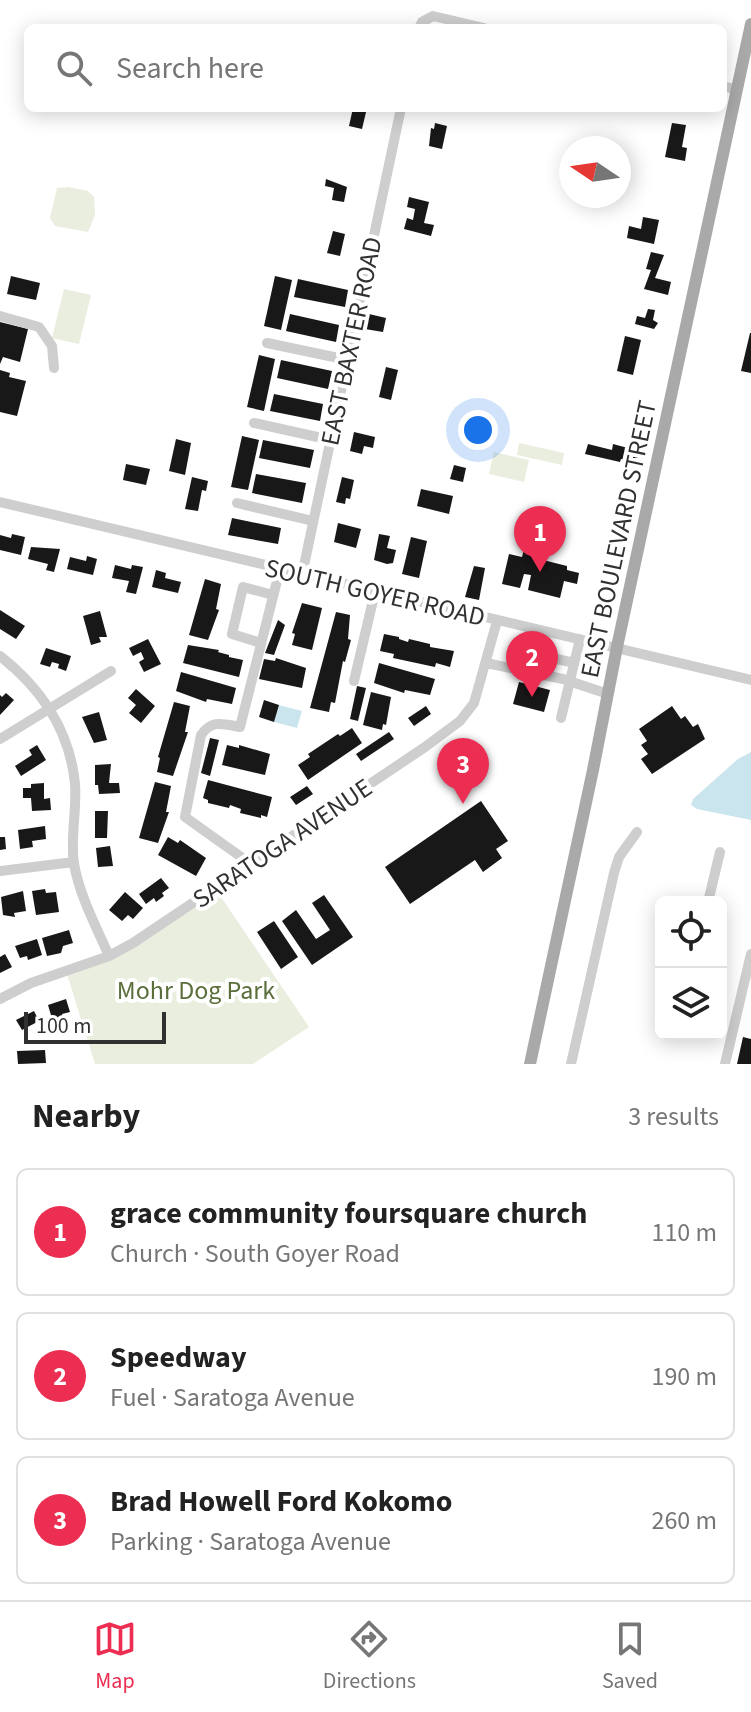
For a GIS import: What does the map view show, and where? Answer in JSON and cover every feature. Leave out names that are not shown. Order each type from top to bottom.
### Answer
[{"type":"main road","name":"EAST BOULEVARD STREET","points":[[530,1064],[751,24]]},
{"type":"street","points":[[423,24],[437,16],[468,24]]},
{"type":"street","points":[[727,87],[737,90]]},
{"type":"street","name":"EAST BAXTER ROAD","points":[[302,575],[400,112]]},
{"type":"street","points":[[0,316],[39,327],[52,346],[54,368]]},
{"type":"street","points":[[267,343],[348,360]]},
{"type":"street","points":[[254,423],[331,440]]},
{"type":"street","name":"SOUTH GOYER ROAD","points":[[0,502],[751,680]]},
{"type":"street","points":[[53,515],[56,503]]},
{"type":"street","points":[[237,503],[313,521]]},
{"type":"street","points":[[251,864],[185,817],[201,735],[207,726],[217,722],[240,727],[280,569]]},
{"type":"street","points":[[261,643],[232,634],[243,587],[273,595]]},
{"type":"street","points":[[354,681],[375,592]]},
{"type":"street","name":"SARATOGA AVENUE","points":[[0,999],[31,983],[109,956],[133,943],[460,721],[474,703],[497,621]]},
{"type":"street","points":[[520,670],[530,628]]},
{"type":"street","points":[[561,718],[580,639]]},
{"type":"street","points":[[524,652],[575,663]]},
{"type":"street","points":[[0,656],[28,679],[50,709],[68,750],[75,784],[74,862],[84,901],[109,956]]},
{"type":"street","points":[[486,663],[570,681],[608,694]]},
{"type":"street","points":[[0,739],[111,671]]},
{"type":"street","points":[[571,1064],[614,873],[619,857],[637,832]]},
{"type":"street","points":[[709,896],[720,852]]},
{"type":"street","points":[[0,871],[74,862]]},
{"type":"street","points":[[725,1064],[751,954]]},
{"type":"green space","points":[[57,188],[88,191],[94,197],[95,215],[88,232],[55,226],[50,218]]},
{"type":"green space","points":[[64,289],[91,295],[79,344],[52,338]]},
{"type":"green space","points":[[519,443],[564,453],[562,465],[517,455]]},
{"type":"green space","points":[[494,452],[529,460],[524,482],[489,474]]},
{"type":"green space","name":"Mohr Dog Park","points":[[215,888],[309,1027],[253,1064],[95,1064],[66,971],[109,956]]},
{"type":"water","points":[[279,705],[302,711],[297,728],[274,722]]},
{"type":"water","points":[[751,752],[751,820],[697,809],[691,805],[693,799],[738,759]]},
{"type":"building","points":[[352,112],[366,112],[362,129],[349,126]]},
{"type":"building","points":[[435,123],[447,126],[442,149],[429,146],[431,128],[434,129]]},
{"type":"building","points":[[672,123],[686,125],[682,147],[687,148],[685,161],[665,157]]},
{"type":"building","points":[[326,179],[347,187],[344,202],[332,200],[334,188],[325,186]]},
{"type":"building","points":[[409,197],[429,202],[424,223],[434,225],[431,236],[404,229],[407,218],[413,220],[415,209],[407,207]]},
{"type":"building","points":[[643,217],[659,220],[654,244],[627,238],[629,226],[641,229]]},
{"type":"building","points":[[333,231],[345,234],[340,256],[327,253]]},
{"type":"building","points":[[651,252],[664,255],[655,278],[671,282],[668,295],[644,289],[651,270],[646,269]]},
{"type":"building","points":[[11,276],[40,283],[36,300],[7,294]]},
{"type":"building","points":[[275,276],[292,280],[281,330],[264,326]]},
{"type":"building","points":[[298,279],[348,290],[345,307],[294,297]]},
{"type":"building","points":[[648,309],[655,310],[653,320],[658,323],[654,329],[635,324],[637,316],[645,318]]},
{"type":"building","points":[[290,314],[339,325],[336,342],[286,331]]},
{"type":"building","points":[[369,314],[386,318],[383,332],[365,329]]},
{"type":"building","points":[[0,322],[28,329],[20,362],[3,357],[0,364]]},
{"type":"building","points":[[751,333],[751,373],[741,371]]},
{"type":"building","points":[[625,336],[641,340],[633,375],[617,371]]},
{"type":"building","points":[[259,355],[275,359],[264,411],[247,407]]},
{"type":"building","points":[[281,360],[332,371],[328,389],[277,378]]},
{"type":"building","points":[[386,367],[398,370],[391,400],[379,397]]},
{"type":"building","points":[[0,370],[10,373],[9,377],[26,381],[17,416],[0,412]]},
{"type":"building","points":[[274,394],[323,404],[320,421],[270,411]]},
{"type":"building","points":[[354,432],[375,437],[373,448],[364,446],[362,454],[350,451]]},
{"type":"building","points":[[242,436],[259,440],[248,490],[231,487]]},
{"type":"building","points":[[176,439],[191,443],[185,475],[169,471]]},
{"type":"building","points":[[263,440],[314,450],[310,468],[259,458]]},
{"type":"building","points":[[588,444],[612,450],[613,444],[639,451],[637,463],[585,454]]},
{"type":"building","points":[[126,464],[150,469],[146,485],[123,480]]},
{"type":"building","points":[[454,465],[466,468],[463,482],[450,479]]},
{"type":"building","points":[[256,474],[306,483],[302,503],[252,493]]},
{"type":"building","points":[[192,477],[208,481],[206,491],[202,490],[198,511],[185,509]]},
{"type":"building","points":[[342,477],[354,480],[350,499],[346,498],[345,504],[336,502]]},
{"type":"building","points":[[421,489],[453,496],[449,514],[417,506]]},
{"type":"building","points":[[232,518],[281,528],[278,544],[228,535]]},
{"type":"building","points":[[338,523],[361,529],[356,548],[334,542]]},
{"type":"building","points":[[12,534],[25,537],[21,555],[0,550],[0,535],[11,538]]},
{"type":"building","points":[[379,534],[390,536],[387,548],[396,550],[393,563],[374,560]]},
{"type":"building","points":[[411,537],[427,541],[419,578],[402,574]]},
{"type":"building","points":[[525,546],[537,549],[535,558],[567,566],[567,570],[579,573],[577,584],[564,581],[560,598],[528,590],[531,575],[524,574],[520,588],[502,584],[509,554],[522,557]]},
{"type":"building","points":[[31,547],[60,549],[54,572],[46,570],[48,564],[28,559]]},
{"type":"building","points":[[87,556],[97,559],[93,575],[67,569],[70,557],[86,561]]},
{"type":"building","points":[[115,565],[131,569],[132,565],[143,567],[136,594],[126,592],[129,581],[112,578]]},
{"type":"building","points":[[474,566],[485,568],[479,600],[465,597]]},
{"type":"building","points":[[156,570],[166,573],[165,578],[181,582],[178,593],[152,587]]},
{"type":"building","points":[[205,579],[221,584],[216,609],[219,610],[208,640],[189,635]]},
{"type":"building","points":[[302,603],[322,608],[312,650],[292,645],[295,634],[292,633]]},
{"type":"building","points":[[0,610],[25,626],[16,639],[0,629]]},
{"type":"building","points":[[100,611],[107,637],[99,637],[101,642],[91,645],[83,616]]},
{"type":"building","points":[[336,612],[350,615],[348,639],[351,640],[343,661],[335,703],[331,702],[329,712],[310,708]]},
{"type":"building","points":[[278,620],[285,625],[274,655],[265,653]]},
{"type":"building","points":[[384,634],[454,651],[450,667],[393,658],[394,654],[380,651]]},
{"type":"building","points":[[148,639],[161,664],[144,672],[139,662],[144,659],[141,652],[133,656],[129,648]]},
{"type":"building","points":[[188,645],[219,650],[229,657],[243,660],[239,677],[183,663]]},
{"type":"building","points":[[46,648],[71,656],[66,671],[52,662],[50,667],[40,664]]},
{"type":"building","points":[[276,658],[306,668],[302,688],[259,679],[264,659],[275,661]]},
{"type":"building","points":[[379,663],[435,679],[430,695],[405,690],[404,693],[374,683]]},
{"type":"building","points":[[181,672],[236,688],[232,704],[207,699],[206,702],[176,691]]},
{"type":"building","points":[[519,682],[550,690],[544,712],[513,704]]},
{"type":"building","points":[[357,686],[366,688],[358,721],[350,719]]},
{"type":"building","points":[[136,689],[155,706],[141,723],[129,713],[136,705],[128,698]]},
{"type":"building","points":[[371,692],[391,697],[386,725],[383,724],[382,730],[363,725]]},
{"type":"building","points":[[6,693],[14,700],[0,715],[0,695],[2,697]]},
{"type":"building","points":[[264,700],[279,705],[274,722],[259,717]]},
{"type":"building","points":[[174,702],[190,706],[185,732],[188,732],[173,776],[157,772],[158,757]]},
{"type":"building","points":[[426,706],[431,714],[414,726],[408,718]]},
{"type":"building","points":[[672,706],[681,719],[685,716],[693,727],[698,724],[705,739],[652,774],[641,759],[648,754],[641,745],[647,741],[639,729]]},
{"type":"building","points":[[99,712],[107,740],[94,743],[82,717]]},
{"type":"building","points":[[352,728],[362,743],[308,780],[298,765],[310,757],[308,754]]},
{"type":"building","points":[[389,732],[394,739],[361,761],[356,754]]},
{"type":"building","points":[[210,738],[219,740],[210,776],[201,773]]},
{"type":"building","points":[[37,745],[46,760],[21,776],[15,766],[32,755],[29,750]]},
{"type":"building","points":[[227,745],[239,748],[239,745],[270,754],[265,775],[222,765]]},
{"type":"building","points":[[111,764],[109,783],[119,783],[120,793],[99,794],[98,785],[95,785],[95,765]]},
{"type":"building","points":[[208,780],[272,797],[267,817],[240,813],[241,809],[230,805],[229,808],[208,803],[203,798]]},
{"type":"building","points":[[155,782],[171,786],[166,812],[169,812],[158,843],[139,838]]},
{"type":"building","points":[[44,783],[44,799],[50,798],[51,810],[32,811],[31,798],[23,798],[23,788]]},
{"type":"building","points":[[307,786],[313,794],[296,805],[290,797]]},
{"type":"building","points":[[481,801],[508,841],[496,849],[502,858],[483,872],[475,860],[410,904],[385,867]]},
{"type":"building","points":[[95,811],[108,811],[107,838],[95,838]]},
{"type":"building","points":[[45,826],[46,839],[32,841],[33,847],[20,849],[18,830]]},
{"type":"building","points":[[0,837],[5,837],[6,849],[0,850]]},
{"type":"building","points":[[168,837],[178,843],[180,840],[206,858],[196,876],[158,855]]},
{"type":"building","points":[[110,846],[113,866],[98,867],[96,848]]},
{"type":"building","points":[[161,878],[169,888],[156,902],[154,898],[146,904],[139,894]]},
{"type":"building","points":[[45,889],[46,893],[56,892],[59,912],[36,915],[32,891]]},
{"type":"building","points":[[23,891],[26,911],[14,913],[15,917],[3,915],[1,897]]},
{"type":"building","points":[[125,892],[143,908],[133,919],[128,915],[122,921],[109,910]]},
{"type":"building","points":[[324,895],[353,937],[312,965],[282,921],[296,910],[316,939],[330,930],[312,903]]},
{"type":"building","points":[[274,921],[298,957],[281,969],[257,932]]},
{"type":"building","points":[[69,930],[73,943],[63,946],[61,953],[47,956],[42,938]]},
{"type":"building","points":[[37,939],[42,955],[28,960],[27,956],[20,958],[15,946]]},
{"type":"building","points":[[5,954],[12,967],[0,973],[0,957]]},
{"type":"building","points":[[146,984],[151,993],[137,1000],[132,991]]},
{"type":"building","points":[[66,999],[70,1012],[62,1014],[63,1019],[53,1022],[48,1005]]},
{"type":"building","points":[[34,1011],[39,1021],[22,1030],[16,1020]]},
{"type":"building","points":[[743,1037],[751,1039],[751,1064],[737,1064]]},
{"type":"building","points":[[45,1050],[46,1063],[18,1064],[17,1051]]},
{"type":"place","name":"grace community foursquare church","points":[[540,572]]},
{"type":"place","name":"Speedway","points":[[532,697]]},
{"type":"place","name":"Brad Howell Ford Kokomo","points":[[463,804]]}]
